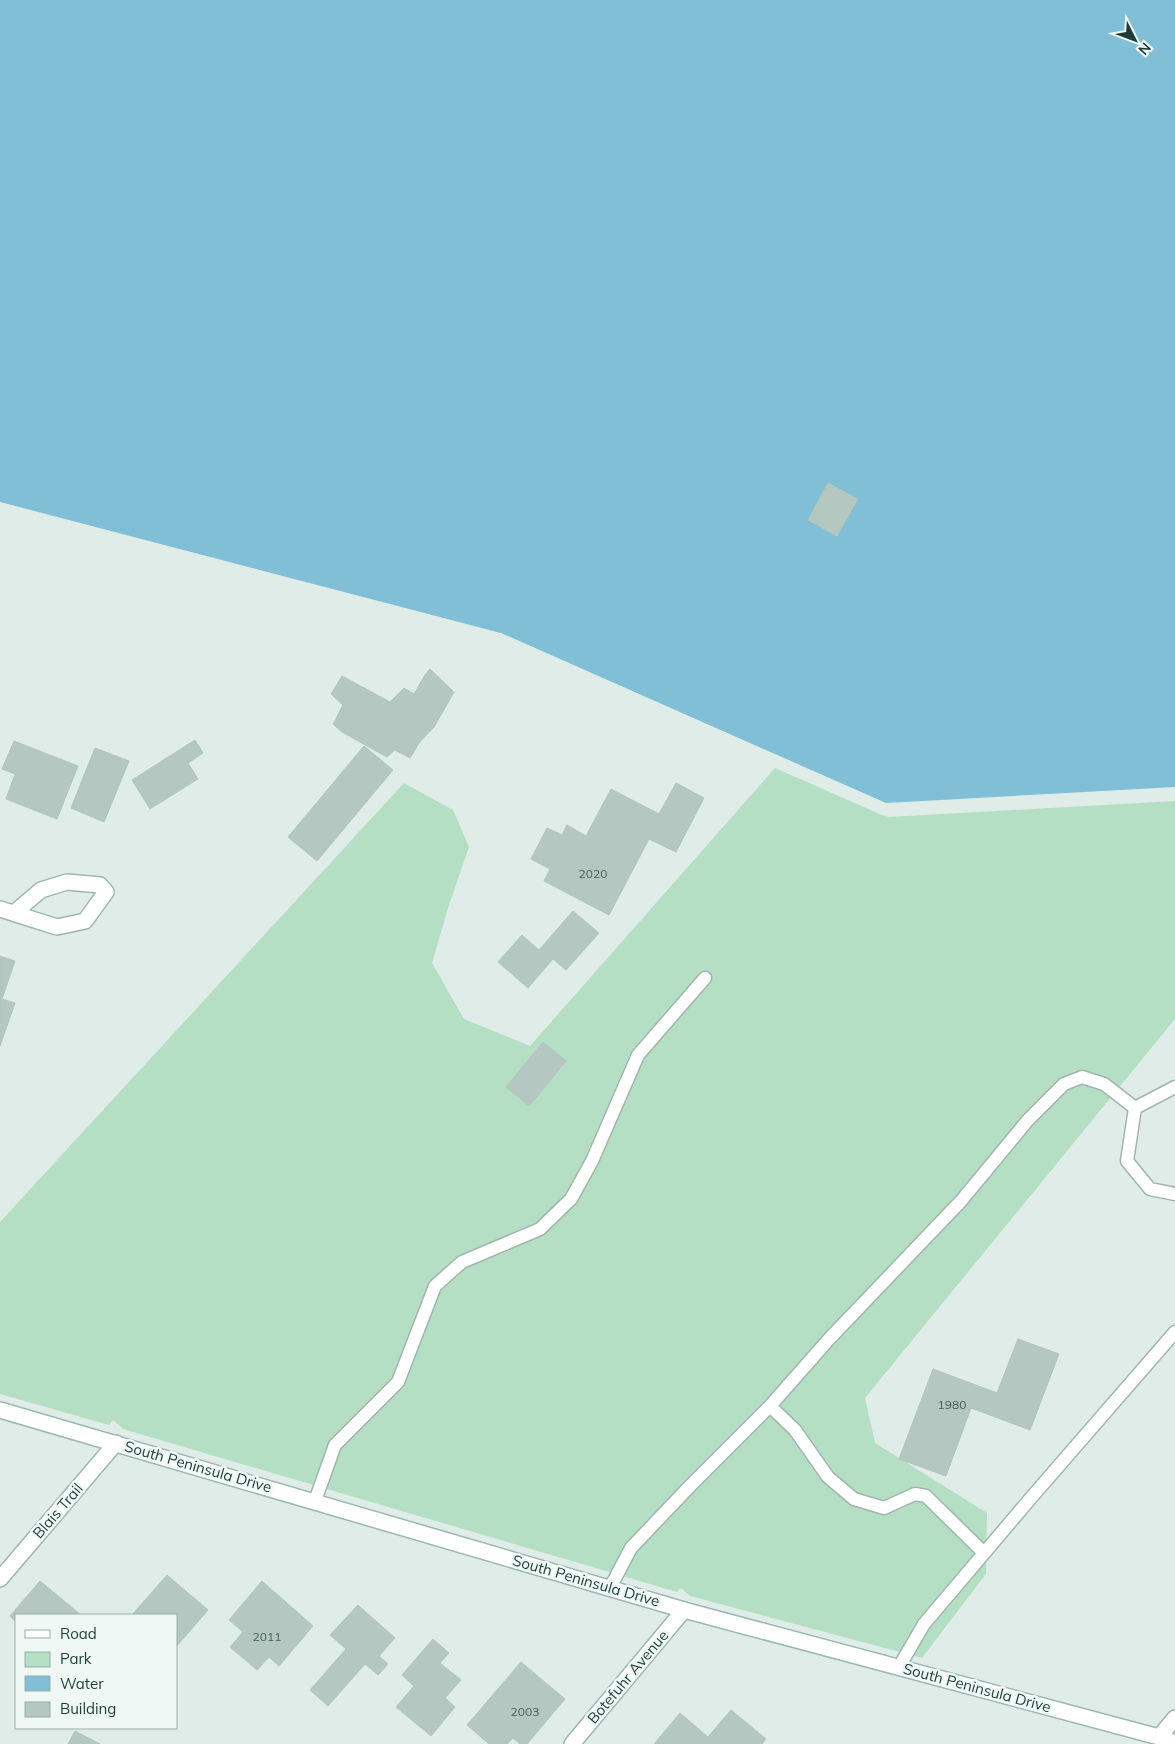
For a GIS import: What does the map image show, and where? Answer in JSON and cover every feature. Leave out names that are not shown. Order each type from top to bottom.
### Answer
[{"type":"main road","points":[[67,882],[100,885],[106,892],[85,921],[57,927],[7,911],[40,890],[67,882]]},
{"type":"main road","name":"South Peninsula Drive","points":[[0,1410],[684,1610],[1159,1737],[1175,1743]]},
{"type":"main road","name":"Blais Trail","points":[[0,1579],[116,1443]]},
{"type":"main road","name":"Botefuhr Avenue","points":[[572,1744],[684,1610]]},
{"type":"main road","points":[[1159,1737],[1175,1718]]},
{"type":"lane","points":[[315,1501],[335,1445],[398,1382],[435,1286],[462,1262],[540,1229],[571,1199],[592,1161],[638,1055],[705,978]]},
{"type":"lane","points":[[610,1588],[631,1548],[770,1406],[830,1338],[961,1202],[1028,1120],[1064,1084],[1082,1077],[1104,1084],[1135,1108]]},
{"type":"lane","points":[[1135,1108],[1175,1087]]},
{"type":"lane","points":[[1135,1108],[1127,1161],[1150,1189],[1175,1194]]},
{"type":"lane","points":[[899,1667],[924,1624],[1175,1332]]},
{"type":"lane","points":[[770,1406],[796,1430],[828,1477],[854,1499],[884,1508],[915,1494],[926,1496],[984,1553]]},
{"type":"green space","points":[[775,768],[889,817],[1175,801],[1175,1019],[865,1398],[875,1443],[987,1513],[986,1574],[922,1658],[690,1596],[681,1588],[677,1592],[123,1429],[113,1420],[109,1425],[0,1394],[0,1222],[404,783],[453,810],[469,847],[432,963],[464,1019],[530,1046]]},
{"type":"water","points":[[0,0],[1175,0],[1175,787],[886,803],[501,633],[0,502]]},
{"type":"building","points":[[828,483],[858,499],[837,536],[808,520]]},
{"type":"building","points":[[430,669],[454,692],[434,727],[419,743],[410,758],[395,750],[387,757],[342,732],[333,724],[343,705],[331,694],[342,676],[390,702],[404,688],[414,694]]},
{"type":"building","points":[[195,740],[203,753],[188,763],[198,779],[150,809],[132,780]]},
{"type":"building","points":[[14,741],[78,766],[57,819],[6,799],[15,774],[2,769]]},
{"type":"building","points":[[364,746],[393,770],[317,861],[288,837]]},
{"type":"building","points":[[95,748],[129,761],[104,822],[71,808]]},
{"type":"building","points":[[676,783],[704,798],[676,852],[649,839],[609,915],[544,881],[550,869],[531,859],[547,828],[562,835],[567,825],[586,836],[611,789],[659,814]]},
{"type":"building","points":[[573,911],[599,933],[566,970],[553,959],[528,988],[498,962],[522,935],[539,950]]},
{"type":"building","points":[[0,956],[15,961],[2,999],[15,1003],[0,1046]]},
{"type":"building","points":[[543,1042],[566,1061],[529,1106],[506,1087]]},
{"type":"building","points":[[1018,1339],[1059,1354],[1030,1430],[971,1408],[946,1476],[899,1459],[933,1369],[997,1393]]},
{"type":"building","points":[[167,1575],[208,1610],[178,1645],[178,1614],[133,1614]]},
{"type":"building","points":[[40,1581],[80,1614],[15,1614],[15,1621],[10,1616]]},
{"type":"building","points":[[262,1581],[313,1626],[279,1666],[269,1657],[257,1670],[230,1647],[243,1632],[229,1620]]},
{"type":"building","points":[[358,1605],[395,1638],[379,1656],[388,1664],[378,1675],[365,1664],[328,1706],[310,1690],[346,1649],[330,1635]]},
{"type":"building","points":[[433,1639],[449,1653],[440,1663],[461,1680],[445,1698],[455,1707],[431,1736],[396,1707],[414,1686],[402,1675]]},
{"type":"building","points":[[521,1662],[565,1699],[527,1744],[520,1744],[513,1738],[507,1744],[489,1744],[467,1725]]},
{"type":"building","points":[[731,1710],[766,1739],[762,1744],[654,1744],[680,1713],[708,1737]]},
{"type":"building","points":[[75,1731],[100,1744],[68,1744]]}]
